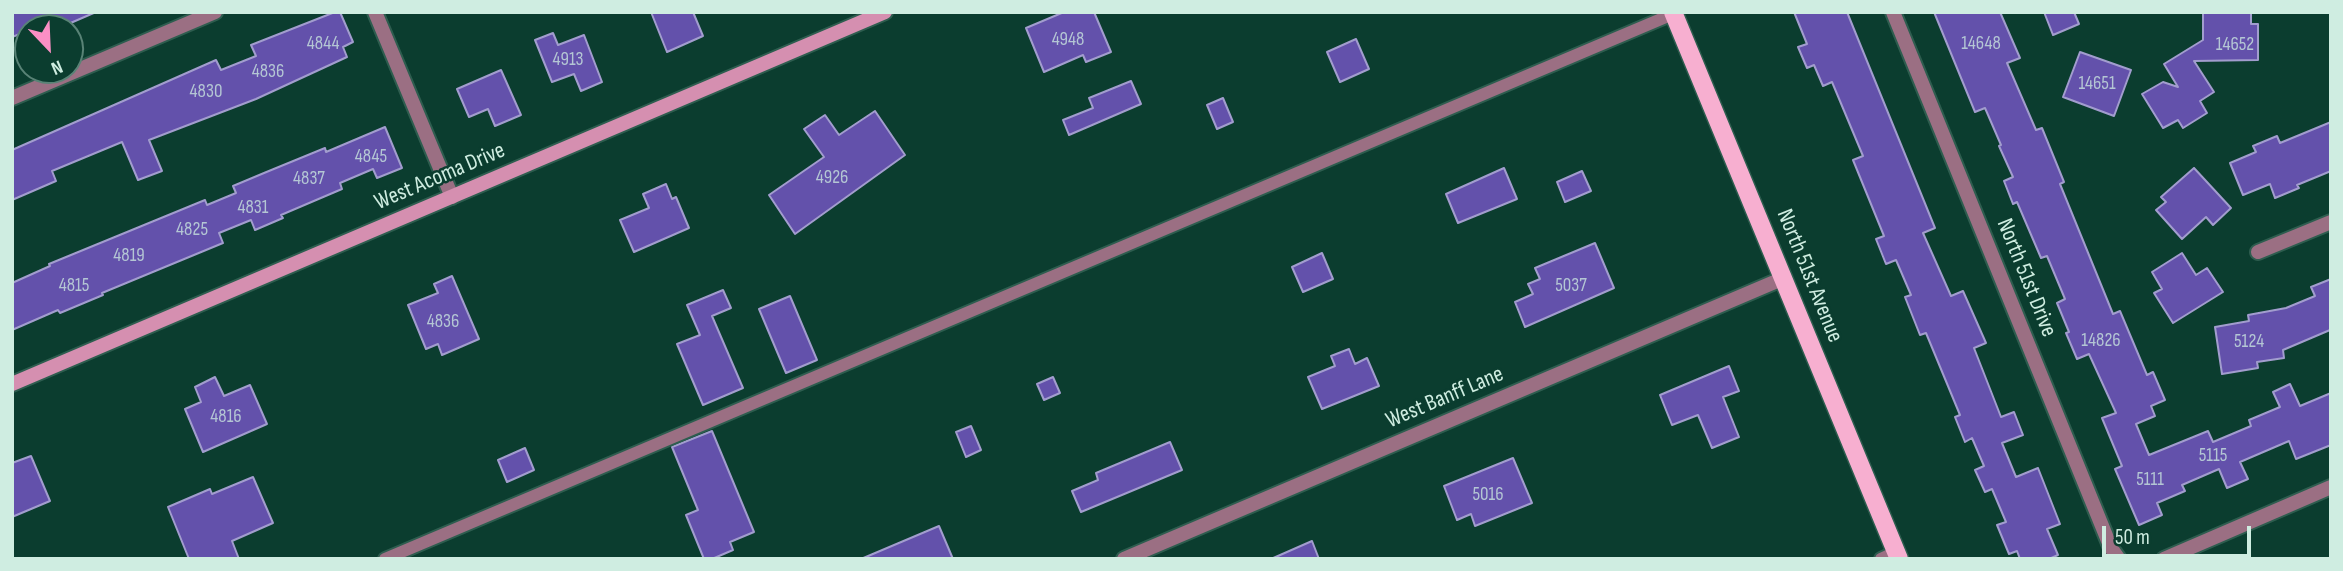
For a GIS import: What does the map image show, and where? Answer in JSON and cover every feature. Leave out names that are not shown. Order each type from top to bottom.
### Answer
[{"type":"main road","name":"North 51st Avenue","points":[[1673,13],[1784,278],[1892,557]]},
{"type":"street","points":[[12,98],[215,12]]},
{"type":"street","points":[[375,12],[452,197]]},
{"type":"street","name":"West Acoma Drive","points":[[12,384],[885,12]]},
{"type":"street","name":"North 51st Drive","points":[[1893,12],[2110,548],[2119,559]]},
{"type":"street","points":[[2259,252],[2331,222]]},
{"type":"street","name":"West Banff Lane","points":[[1124,559],[1784,278]]},
{"type":"street","points":[[2164,559],[2331,487]]},
{"type":"lane","points":[[384,559],[1673,13]]},
{"type":"building","points":[[12,12],[96,12],[84,17],[84,14],[14,14],[12,37]]},
{"type":"building","points":[[340,12],[353,42],[343,47],[347,57],[256,99],[149,140],[162,171],[138,180],[122,142],[52,171],[56,181],[12,200],[12,150],[216,60],[221,70],[256,56],[251,45]]},
{"type":"building","points":[[651,12],[693,12],[703,36],[667,52]]},
{"type":"building","points":[[1064,12],[1094,12],[1111,52],[1086,62],[1083,55],[1044,72],[1026,28]]},
{"type":"building","points":[[1794,12],[1847,12],[1935,228],[1923,233],[1951,296],[1963,291],[1986,343],[1974,348],[2001,417],[2014,412],[2023,435],[2002,443],[2016,477],[2038,468],[2060,524],[2047,529],[2058,555],[2049,559],[2020,559],[2017,551],[2009,554],[1997,525],[2006,522],[1992,489],[1985,492],[1975,470],[1984,466],[1972,438],[1965,442],[1955,417],[1960,415],[1926,333],[1920,335],[1905,297],[1911,295],[1896,260],[1886,264],[1876,239],[1884,236],[1853,160],[1863,156],[1832,82],[1823,86],[1814,65],[1807,68],[1798,47],[1807,44]]},
{"type":"building","points":[[1934,12],[2000,12],[2020,58],[2007,63],[2036,130],[2042,128],[2064,182],[2060,184],[2113,314],[2120,311],[2147,375],[2153,372],[2165,400],[2151,406],[2155,416],[2136,424],[2149,455],[2208,431],[2213,442],[2251,426],[2249,420],[2280,407],[2273,392],[2290,384],[2300,406],[2331,393],[2331,445],[2296,459],[2289,441],[2240,462],[2248,479],[2227,488],[2219,469],[2182,485],[2185,491],[2157,503],[2162,515],[2139,525],[2115,469],[2122,466],[2102,418],[2116,413],[2089,354],[2077,359],[2057,303],[2065,299],[2047,256],[2041,258],[2017,202],[2013,204],[2004,181],[2013,177],[1999,146],[2001,145],[1985,108],[1975,112]]},
{"type":"building","points":[[2044,12],[2074,12],[2079,24],[2053,35]]},
{"type":"building","points":[[2203,12],[2251,12],[2251,24],[2258,24],[2258,60],[2194,61],[2214,92],[2200,101],[2207,113],[2183,128],[2178,120],[2163,128],[2142,94],[2163,82],[2178,87],[2164,64],[2203,40]]},
{"type":"building","points":[[553,33],[558,45],[584,35],[602,82],[581,91],[574,74],[552,82],[535,40]]},
{"type":"building","points":[[1356,39],[1369,69],[1340,82],[1327,52]]},
{"type":"building","points":[[2080,52],[2131,70],[2114,116],[2063,97]]},
{"type":"building","points":[[501,70],[521,115],[495,126],[488,109],[469,117],[457,89]]},
{"type":"building","points":[[1131,81],[1141,104],[1069,135],[1063,120],[1093,108],[1089,98]]},
{"type":"building","points":[[1223,98],[1233,122],[1217,129],[1207,105]]},
{"type":"building","points":[[875,111],[905,155],[795,234],[769,195],[824,157],[804,129],[825,115],[839,135]]},
{"type":"building","points":[[2331,122],[2331,171],[2297,185],[2299,188],[2275,198],[2270,184],[2243,195],[2230,163],[2256,152],[2253,146],[2277,136],[2280,143]]},
{"type":"building","points":[[385,127],[402,168],[377,178],[373,169],[340,183],[342,189],[281,215],[283,218],[255,230],[251,220],[219,233],[223,243],[60,313],[58,310],[12,330],[12,283],[50,266],[49,264],[205,200],[207,205],[236,193],[233,186],[264,173],[325,148],[326,152]]},
{"type":"building","points":[[1504,168],[1517,199],[1458,223],[1446,194]]},
{"type":"building","points":[[2194,168],[2231,208],[2213,225],[2206,217],[2182,239],[2156,210],[2166,202],[2161,197]]},
{"type":"building","points":[[1582,171],[1591,191],[1565,202],[1557,182]]},
{"type":"building","points":[[666,184],[672,199],[676,197],[689,228],[634,252],[620,220],[649,208],[643,194]]},
{"type":"building","points":[[1595,243],[1614,288],[1525,327],[1515,302],[1533,294],[1528,284],[1540,279],[1535,268]]},
{"type":"building","points":[[1322,253],[1333,279],[1303,292],[1292,267]]},
{"type":"building","points":[[2182,253],[2196,275],[2207,268],[2223,292],[2173,323],[2154,293],[2162,289],[2152,272]]},
{"type":"building","points":[[452,276],[479,339],[442,355],[438,344],[426,349],[408,305],[438,293],[434,284]]},
{"type":"building","points":[[2331,279],[2331,333],[2330,330],[2283,350],[2284,358],[2257,362],[2258,368],[2222,374],[2215,327],[2249,321],[2248,315],[2286,308],[2315,296],[2311,287]]},
{"type":"building","points":[[723,290],[731,308],[712,316],[743,388],[703,405],[677,344],[700,335],[687,305]]},
{"type":"building","points":[[790,296],[817,360],[786,373],[759,309]]},
{"type":"building","points":[[1349,349],[1355,364],[1367,358],[1379,386],[1322,409],[1308,377],[1335,366],[1331,356]]},
{"type":"building","points":[[1729,366],[1739,391],[1723,397],[1739,437],[1712,448],[1698,415],[1672,425],[1660,395]]},
{"type":"building","points":[[215,377],[224,396],[250,385],[267,424],[203,452],[185,409],[201,402],[195,387]]},
{"type":"building","points":[[1053,377],[1060,393],[1044,400],[1037,384]]},
{"type":"building","points":[[971,426],[981,450],[966,457],[956,432]]},
{"type":"building","points":[[712,431],[754,532],[730,542],[733,550],[712,559],[704,559],[686,515],[698,510],[672,447]]},
{"type":"building","points":[[1170,442],[1182,470],[1081,512],[1072,491],[1098,480],[1096,473]]},
{"type":"building","points":[[525,448],[534,470],[507,482],[498,460]]},
{"type":"building","points":[[31,456],[50,501],[12,517],[12,463]]},
{"type":"building","points":[[1513,458],[1532,503],[1475,526],[1471,514],[1457,520],[1444,486]]},
{"type":"building","points":[[253,477],[273,523],[232,541],[239,559],[189,559],[168,507],[210,489],[212,494]]},
{"type":"building","points":[[939,526],[953,559],[861,559]]},
{"type":"building","points":[[1312,541],[1319,559],[1271,559]]}]
